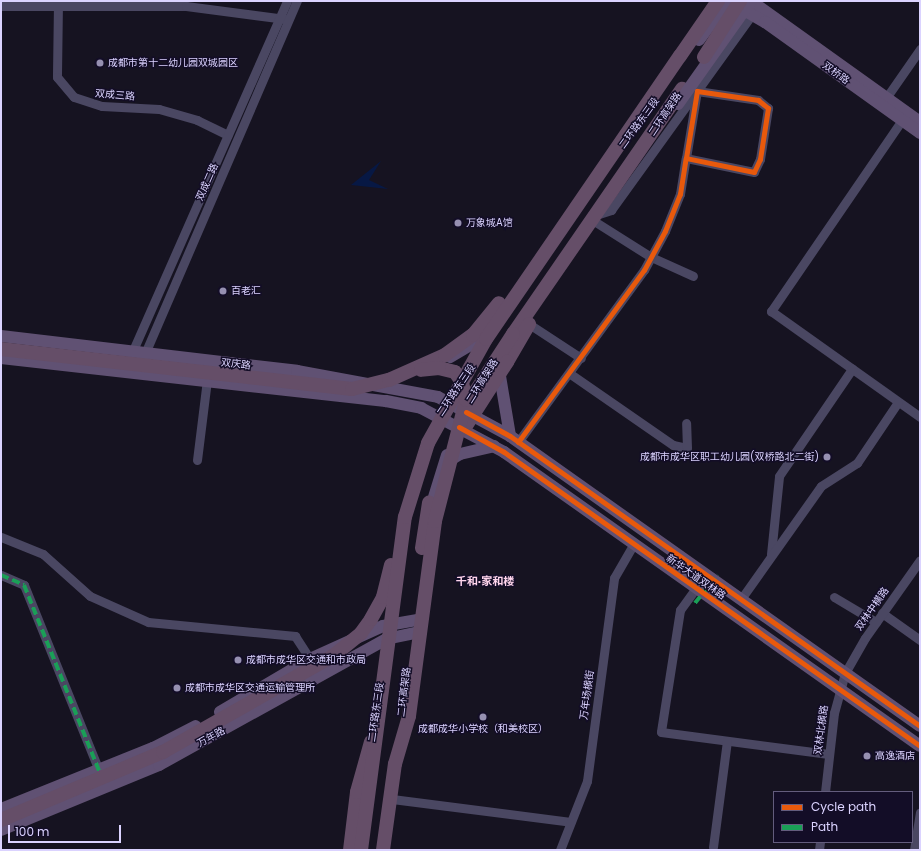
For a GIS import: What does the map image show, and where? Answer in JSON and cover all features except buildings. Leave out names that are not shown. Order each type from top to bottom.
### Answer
[{"type":"highway","name":"二环高架路","points":[[359,850],[405,517],[428,444],[482,346],[718,1]]},
{"type":"highway","name":"二环高架路","points":[[384,850],[425,522],[437,473],[452,432],[513,334],[740,1]]},
{"type":"highway","points":[[403,375],[445,355],[485,324],[598,170],[623,140]]},
{"type":"highway","points":[[456,445],[503,363],[529,324]]},
{"type":"highway","points":[[1,349],[332,389],[371,386],[403,375],[432,368],[448,370],[460,377],[466,400],[456,445],[435,521],[409,716],[395,764]]},
{"type":"highway","points":[[1,820],[162,752],[348,647],[365,628],[383,597],[405,517]]},
{"type":"highway","points":[[350,850],[357,792],[374,730]]},
{"type":"main road","points":[[728,1],[755,5]]},
{"type":"main road","name":"二环路东三段","points":[[359,850],[404,507],[438,416],[585,198],[728,1]]},
{"type":"main road","name":"二环路东三段","points":[[529,324],[597,218],[678,104],[755,5]]},
{"type":"main road","name":"双桥路","points":[[755,5],[920,122]]},
{"type":"main road","name":"双桥路","points":[[755,5],[920,133]]},
{"type":"main road","points":[[362,380],[427,369],[500,326]]},
{"type":"main road","name":"双庆路","points":[[1,336],[362,380],[417,391],[448,402],[466,412]]},
{"type":"main road","name":"双庆路","points":[[1,358],[386,401],[438,416],[459,427]]},
{"type":"main road","points":[[503,363],[502,404],[514,439]]},
{"type":"main road","name":"二环路东三段","points":[[384,850],[430,518],[440,471],[466,412],[503,363]]},
{"type":"main road","name":"新华大道双林路","points":[[466,412],[514,439],[920,726]]},
{"type":"main road","name":"新华大道双林路","points":[[459,427],[494,446],[920,746]]},
{"type":"main road","points":[[440,471],[449,459],[460,454],[494,446]]},
{"type":"main road","name":"万年路","points":[[1,809],[99,771],[195,727],[310,659],[388,625],[417,620]]},
{"type":"main road","name":"万年路","points":[[1,830],[159,765],[386,639],[415,633]]},
{"type":"main road","points":[[52,789],[61,788],[68,794],[66,802],[60,807]]},
{"type":"street","name":"双成二路","points":[[128,372],[131,352],[287,1]]},
{"type":"street","name":"双成二路","points":[[141,373],[144,354],[297,1]]},
{"type":"street","points":[[585,198],[598,170],[715,1]]},
{"type":"street","points":[[1,6],[57,4],[186,6],[290,19]]},
{"type":"street","name":"双成三路","points":[[57,4],[57,77],[74,97],[102,106],[159,108],[197,120],[228,136]]},
{"type":"street","points":[[693,276],[651,257],[597,218],[611,210],[697,90],[755,5]]},
{"type":"street","points":[[886,98],[920,49]]},
{"type":"street","points":[[514,439],[581,358],[651,257],[680,194],[697,90]]},
{"type":"street","points":[[686,158],[754,172],[760,159],[768,108],[758,100],[697,90]]},
{"type":"street","points":[[902,120],[771,311],[920,418]]},
{"type":"street","points":[[529,324],[581,358]]},
{"type":"street","points":[[771,556],[779,476],[852,368]]},
{"type":"street","points":[[569,373],[673,445],[687,448],[686,423]]},
{"type":"street","points":[[197,460],[207,380]]},
{"type":"street","points":[[741,599],[821,486],[857,463],[898,402]]},
{"type":"street","points":[[1,537],[43,554],[90,596],[148,622],[295,636],[310,659]]},
{"type":"street","name":"万年场横街","points":[[560,850],[587,781],[614,578],[634,544]]},
{"type":"street","name":"双林中横路","points":[[845,673],[876,622],[920,560]]},
{"type":"street","points":[[1,575],[24,585],[99,771]]},
{"type":"street","points":[[696,588],[680,610],[661,732],[829,754]]},
{"type":"street","points":[[834,597],[876,622]]},
{"type":"street","points":[[882,613],[920,640]]},
{"type":"street","name":"双林北横路","points":[[825,791],[829,754],[840,690],[845,673]]},
{"type":"street","points":[[713,847],[727,741]]},
{"type":"street","points":[[392,799],[571,822]]},
{"type":"street","points":[[914,850],[920,812]]},
{"type":"water","points":[[381,161],[369,180],[388,189],[351,185]]},
{"type":"marked path","points":[[1,575],[24,585],[99,771]]},
{"type":"marked path","points":[[695,603],[718,575]]},
{"type":"cycle path","points":[[518,442],[644,270],[665,231],[680,194],[697,91],[758,100],[768,108],[760,159],[754,172],[686,158]]},
{"type":"cycle path","points":[[466,412],[510,436],[920,726]]},
{"type":"cycle path","points":[[459,427],[504,452],[920,746]]},
{"type":"place","name":"成都市第十二幼儿园双城园区","points":[[100,63]]},
{"type":"place","name":"万象城A馆","points":[[458,223]]},
{"type":"place","name":"百老汇","points":[[223,291]]},
{"type":"place","name":"成都市成华区职工幼儿园(双桥路北二街)","points":[[827,457]]},
{"type":"place","name":"成都市成华区交通和市政局","points":[[238,660]]},
{"type":"place","name":"成都市成华区交通运输管理所","points":[[177,688]]},
{"type":"place","name":"成都成华小学校（和美校区）","points":[[483,717]]},
{"type":"place","name":"高逸酒店","points":[[867,756]]},
{"type":"district","name":"千和·家和楼","points":[[485,581]]}]
